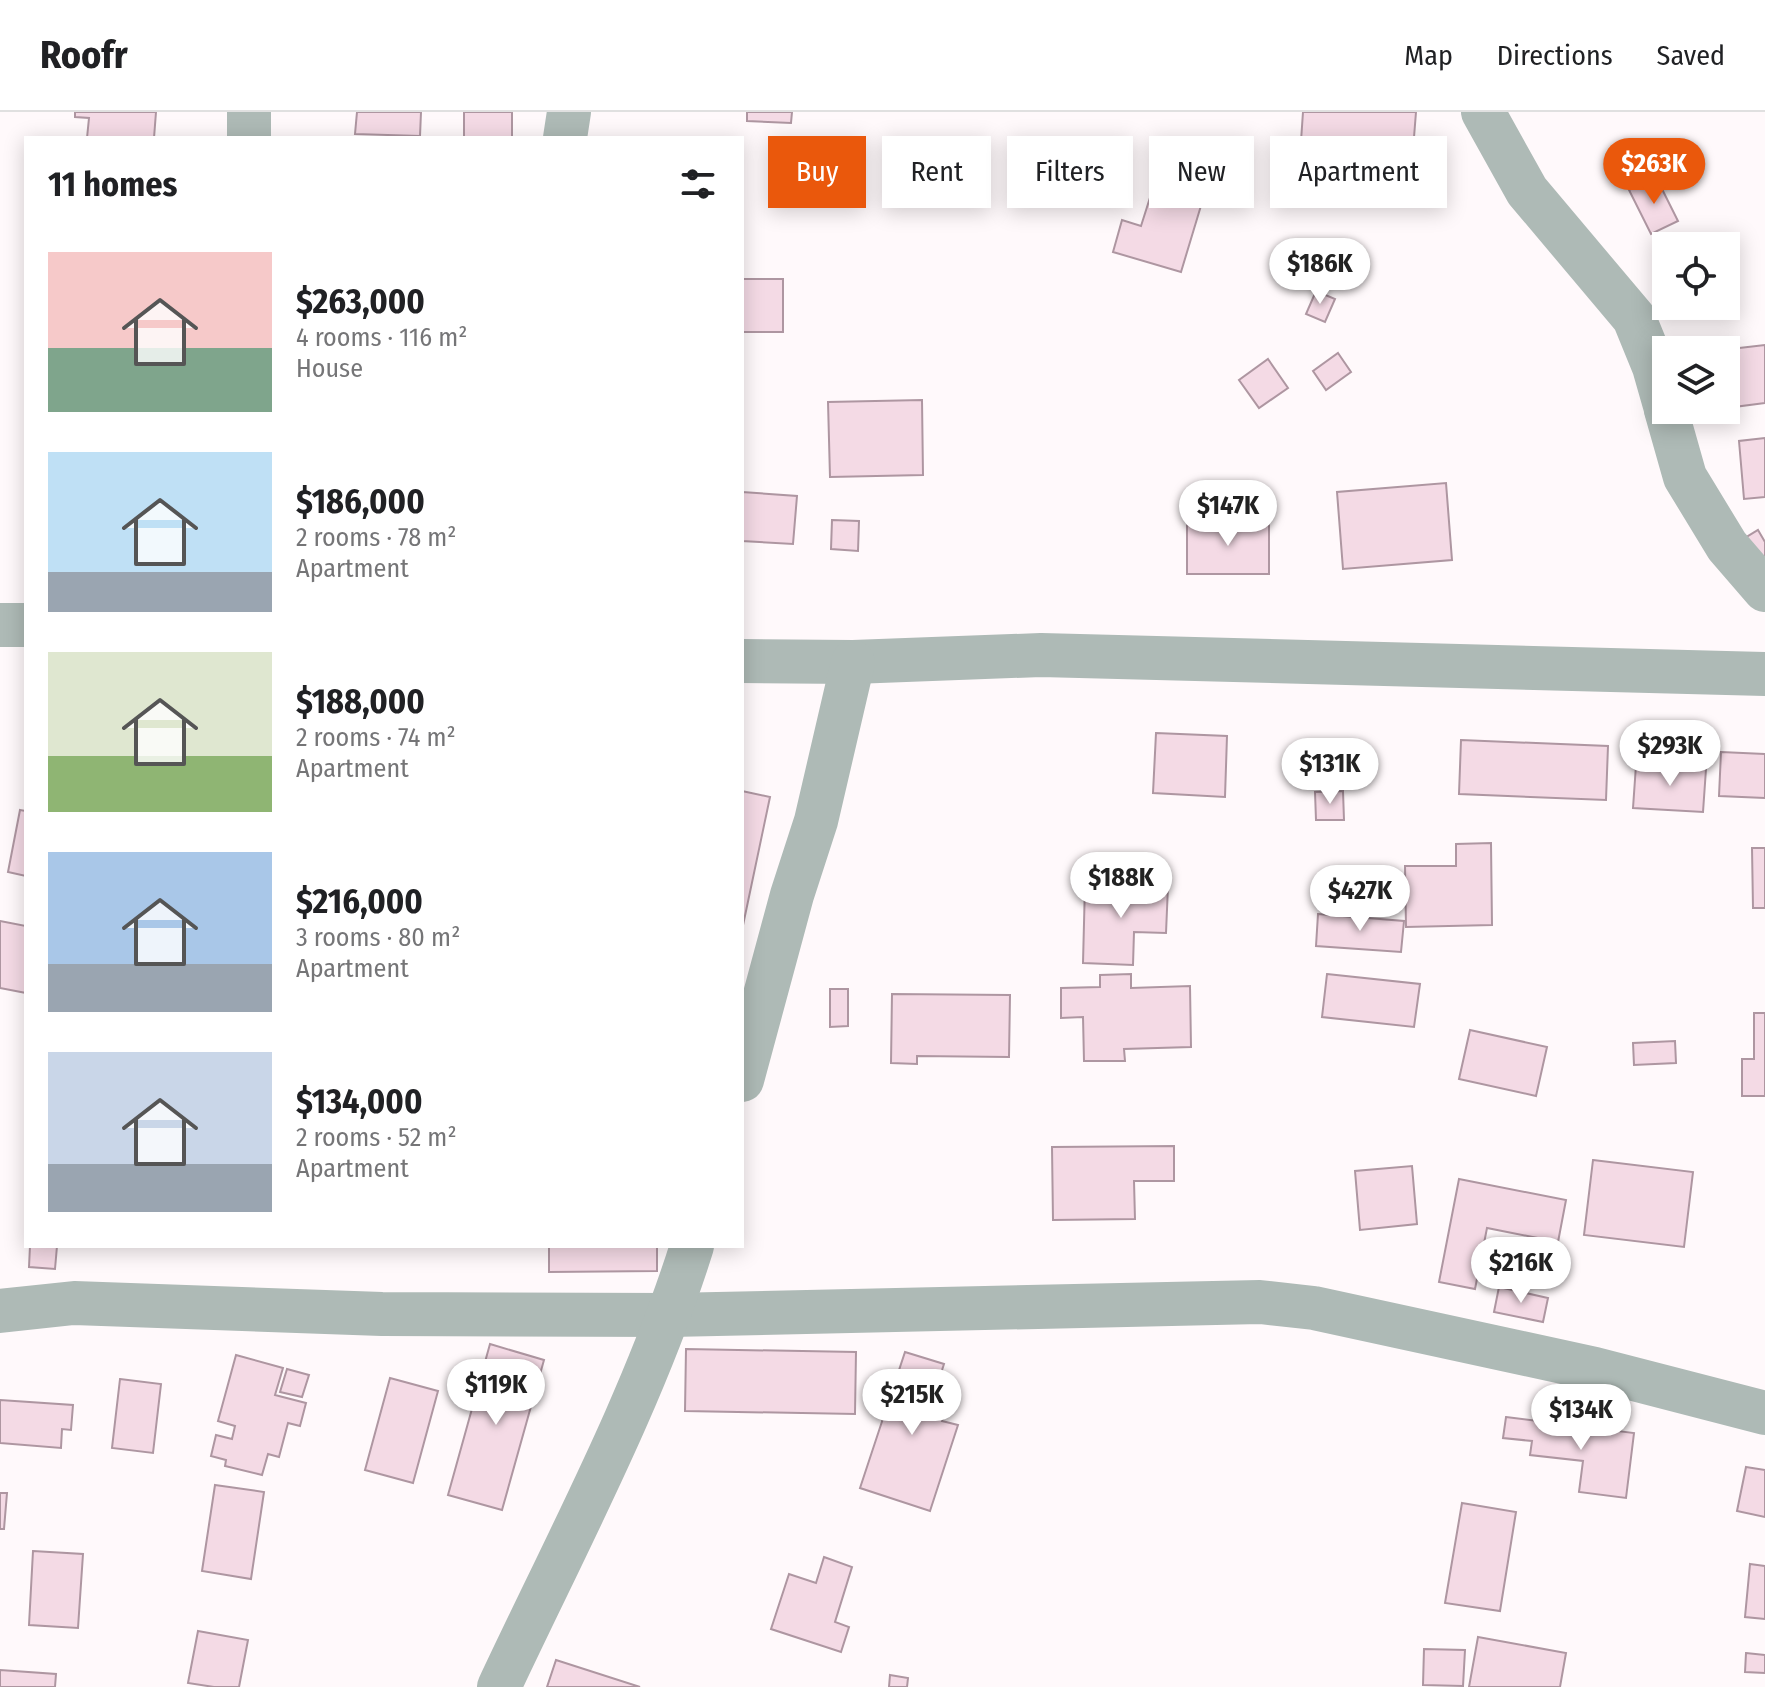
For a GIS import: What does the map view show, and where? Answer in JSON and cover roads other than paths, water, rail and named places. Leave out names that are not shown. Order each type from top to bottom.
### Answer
[{"type":"street","points":[[249,112],[249,136]]},
{"type":"street","points":[[565,136],[569,112]]},
{"type":"street","points":[[1483,112],[1527,191],[1634,318],[1652,362]]},
{"type":"street","points":[[1670,424],[1685,477],[1727,546],[1765,590]]},
{"type":"street","points":[[0,625],[24,625]]},
{"type":"street","points":[[744,661],[853,662],[1041,655],[1765,674]]},
{"type":"street","points":[[744,1073],[792,895],[816,821],[853,662]]},
{"type":"street","points":[[499,1687],[585,1508],[670,1315],[691,1248]]},
{"type":"street","points":[[0,1311],[74,1303],[382,1314],[670,1315],[1260,1302],[1314,1308],[1595,1369],[1765,1413]]}]
